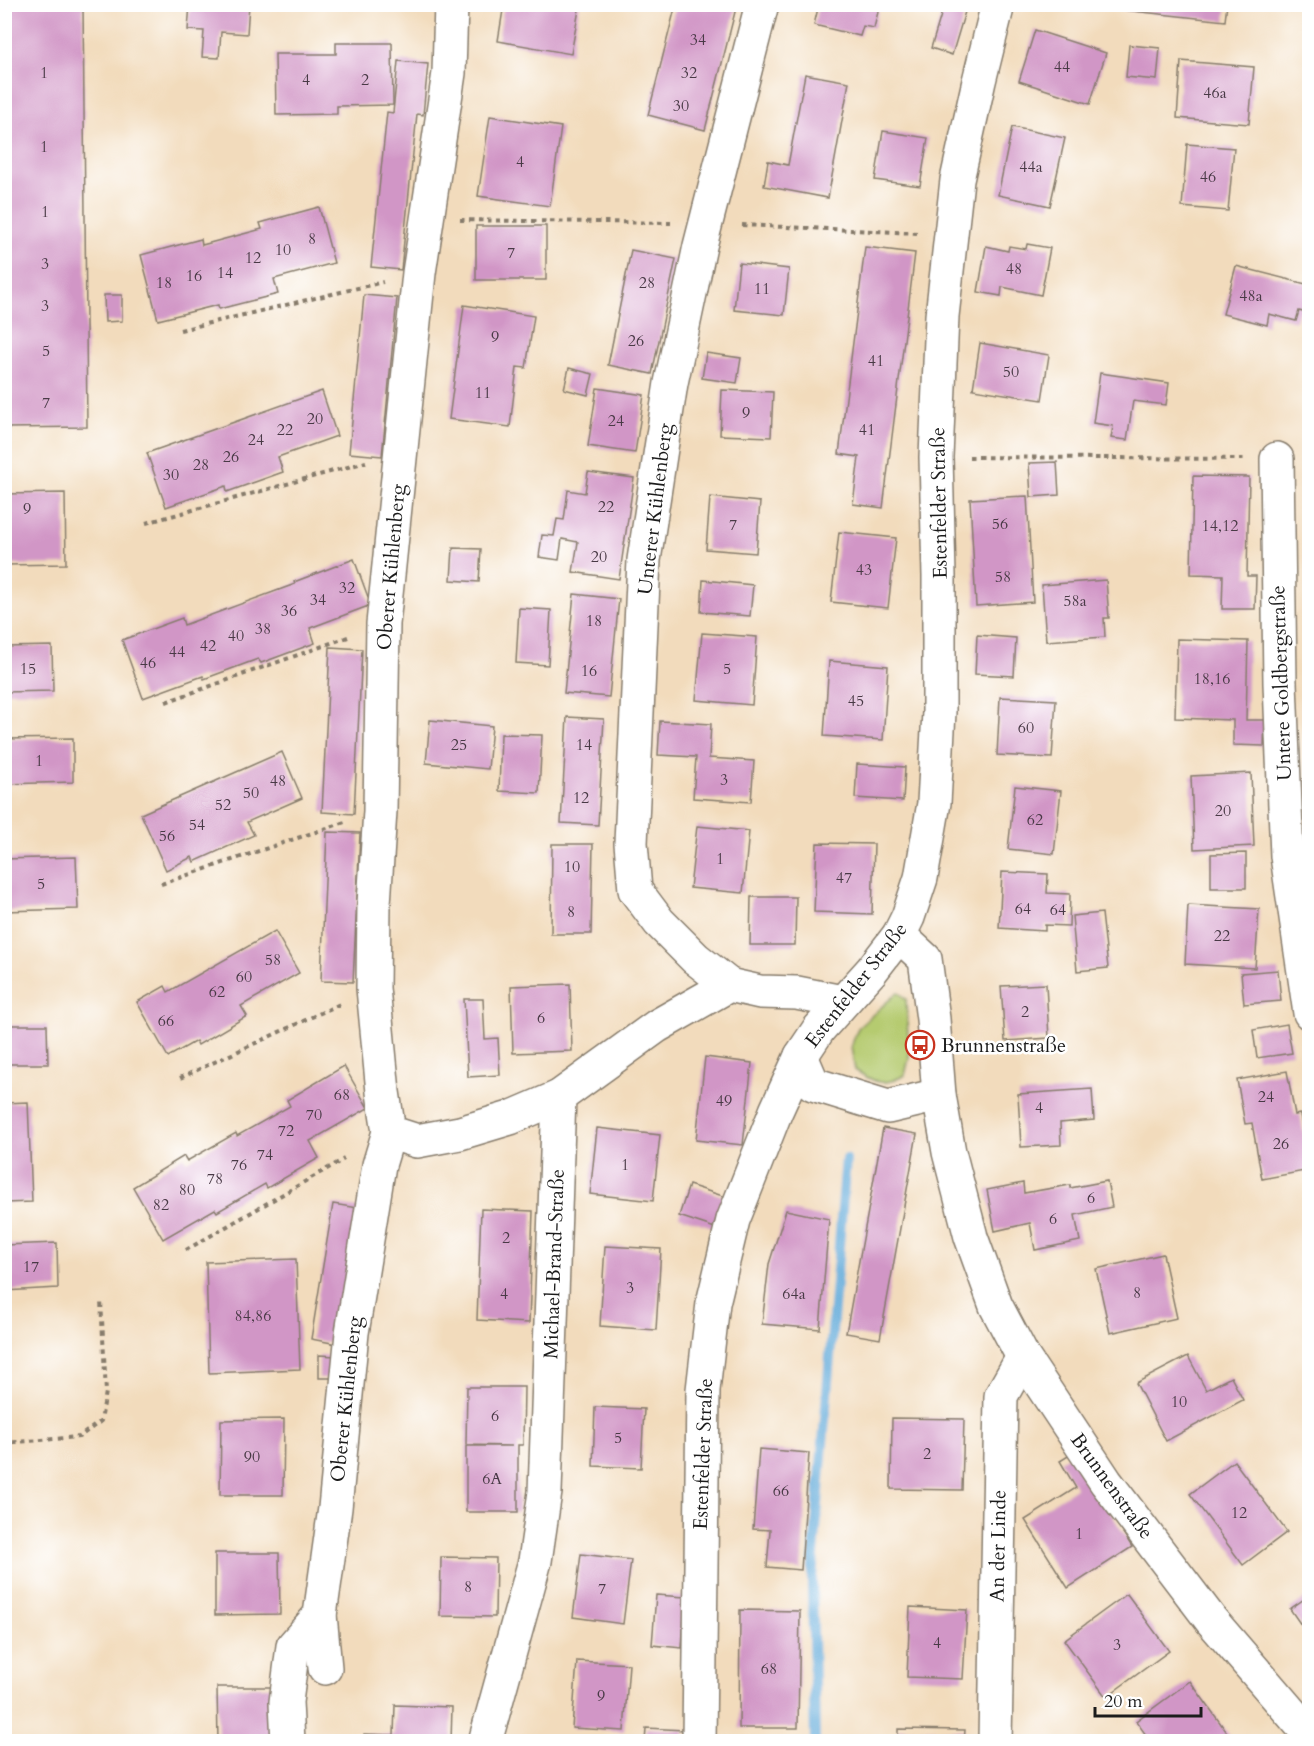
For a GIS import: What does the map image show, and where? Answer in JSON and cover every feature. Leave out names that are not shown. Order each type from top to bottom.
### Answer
[{"type":"street","name":"Oberer Kühlenberg","points":[[325,1668],[320,1615],[335,1508],[352,1333],[379,1165],[389,1132],[373,988],[374,904],[380,811],[383,624],[419,273],[449,73],[451,4]]},
{"type":"street","name":"Unterer Kühlenberg","points":[[729,985],[695,958],[659,922],[635,890],[631,843],[644,560],[671,383],[700,246],[762,4]]},
{"type":"street","name":"Estenfelder Straße","points":[[699,1742],[704,1390],[713,1303],[732,1220],[801,1056],[819,1029],[872,970],[899,935],[908,917],[921,878],[934,802],[939,700],[936,457],[942,316],[957,180],[998,4]]},
{"type":"street","name":"Untere Goldbergstraße","points":[[1277,459],[1280,683],[1287,856],[1310,1012]]},
{"type":"street","name":"Brunnenstraße","points":[[899,935],[925,960],[933,1019],[939,1095],[953,1172],[971,1237],[996,1306],[1023,1357],[1106,1482],[1211,1620],[1307,1728]]},
{"type":"street","points":[[389,1132],[417,1141],[460,1133],[510,1118],[559,1097],[657,1026],[729,985],[760,992],[797,993],[842,1002]]},
{"type":"street","points":[[801,1056],[813,1084],[888,1107],[939,1095]]},
{"type":"street","name":"Michael-Brand-Straße","points":[[485,1742],[535,1561],[546,1492],[559,1097]]},
{"type":"street","name":"An der Linde","points":[[995,1742],[1001,1396],[1023,1357]]},
{"type":"street","points":[[288,1742],[286,1702],[293,1646],[320,1615]]},
{"type":"path","points":[[180,330],[419,273]]},
{"type":"path","points":[[146,523],[402,452]]},
{"type":"path","points":[[936,457],[1277,459]]},
{"type":"path","points":[[166,702],[383,624]]},
{"type":"path","points":[[160,884],[380,811]]},
{"type":"path","points":[[180,1078],[373,988]]},
{"type":"path","points":[[186,1250],[389,1132]]},
{"type":"path","points":[[4,1443],[80,1437],[101,1421],[106,1392],[101,1301]]},
{"type":"green space","points":[[898,992],[906,999],[909,1058],[905,1075],[891,1081],[879,1082],[855,1070],[851,1047],[858,1028]]},
{"type":"building","points":[[4,4],[83,4],[87,427],[4,428]]},
{"type":"building","points":[[190,4],[249,4],[247,34],[221,32],[219,58],[202,57],[204,31],[188,30]]},
{"type":"building","points":[[504,4],[580,4],[571,54],[498,41]]},
{"type":"building","points":[[676,4],[737,4],[705,130],[648,115]]},
{"type":"building","points":[[819,4],[880,4],[874,28],[863,26],[860,36],[814,25]]},
{"type":"building","points":[[1115,4],[1227,4],[1225,21],[1114,9]]},
{"type":"building","points":[[944,5],[967,5],[952,55],[931,48]]},
{"type":"building","points":[[1035,30],[1106,53],[1090,104],[1019,81]]},
{"type":"building","points":[[336,43],[392,43],[393,105],[337,106],[337,114],[276,115],[275,54],[336,54]]},
{"type":"building","points":[[1129,45],[1160,48],[1157,80],[1126,77]]},
{"type":"building","points":[[398,61],[428,64],[423,115],[417,114],[401,270],[371,267],[387,112],[393,113]]},
{"type":"building","points":[[1181,61],[1254,67],[1249,124],[1177,118]]},
{"type":"building","points":[[805,74],[849,82],[828,198],[764,186],[768,161],[788,165]]},
{"type":"building","points":[[490,116],[561,127],[550,206],[478,196]]},
{"type":"building","points":[[1012,127],[1065,138],[1050,206],[998,195]]},
{"type":"building","points":[[883,131],[928,138],[920,186],[875,180]]},
{"type":"building","points":[[1187,144],[1234,148],[1228,211],[1182,207]]},
{"type":"building","points":[[319,207],[334,263],[274,279],[278,294],[219,309],[218,305],[158,320],[141,255],[201,239],[202,245],[262,229],[260,223]]},
{"type":"building","points":[[476,226],[546,226],[546,280],[476,280]]},
{"type":"building","points":[[1027,244],[1050,248],[1041,295],[1002,287],[1001,296],[978,292],[986,246],[1008,251],[1009,246],[1026,249]]},
{"type":"building","points":[[865,247],[915,253],[883,508],[853,504],[859,457],[839,454]]},
{"type":"building","points":[[631,250],[676,259],[652,374],[608,365]]},
{"type":"building","points":[[739,263],[789,269],[784,315],[734,310]]},
{"type":"building","points":[[1236,266],[1310,285],[1310,314],[1299,311],[1296,321],[1269,314],[1267,325],[1223,314]]},
{"type":"building","points":[[104,295],[122,295],[122,321],[105,322]]},
{"type":"building","points":[[364,295],[397,298],[382,456],[349,453]]},
{"type":"building","points":[[464,305],[534,316],[526,368],[517,367],[510,427],[449,419]]},
{"type":"building","points":[[980,343],[1049,355],[1042,400],[973,389]]},
{"type":"building","points":[[706,353],[741,358],[737,383],[702,378]]},
{"type":"building","points":[[569,368],[593,374],[588,395],[564,389]]},
{"type":"building","points":[[1100,373],[1169,383],[1166,405],[1133,401],[1127,440],[1111,438],[1113,426],[1093,423]]},
{"type":"building","points":[[597,388],[644,395],[635,453],[588,446]]},
{"type":"building","points":[[722,390],[773,392],[771,437],[720,435]]},
{"type":"building","points":[[322,391],[337,436],[278,457],[283,472],[227,492],[226,486],[166,507],[147,453]]},
{"type":"building","points":[[1057,462],[1059,495],[1031,497],[1029,463]]},
{"type":"building","points":[[588,472],[634,478],[619,579],[573,572],[578,542],[562,539],[559,560],[539,557],[542,535],[554,536],[557,519],[564,520],[568,490],[585,493]]},
{"type":"building","points":[[1193,476],[1249,477],[1247,576],[1256,576],[1255,609],[1222,609],[1223,575],[1191,574]]},
{"type":"building","points":[[65,493],[66,564],[4,565],[4,494]]},
{"type":"building","points":[[1027,496],[1033,602],[976,606],[970,499]]},
{"type":"building","points":[[710,497],[760,502],[756,553],[706,549]]},
{"type":"building","points":[[839,532],[896,538],[888,608],[831,602]]},
{"type":"building","points":[[453,548],[481,549],[479,582],[451,580]]},
{"type":"building","points":[[354,559],[371,605],[310,628],[315,643],[261,663],[258,659],[204,679],[203,676],[143,698],[122,640],[182,618],[184,625],[295,584],[294,582]]},
{"type":"building","points":[[703,580],[753,585],[750,616],[701,612]]},
{"type":"building","points":[[1106,580],[1109,618],[1104,618],[1105,637],[1046,641],[1042,585]]},
{"type":"building","points":[[574,594],[619,599],[609,697],[564,693]]},
{"type":"building","points":[[519,608],[551,610],[548,665],[516,663]]},
{"type":"building","points":[[702,633],[757,637],[752,705],[696,700]]},
{"type":"building","points":[[977,635],[1016,638],[1014,676],[975,674]]},
{"type":"building","points":[[1177,639],[1248,641],[1246,720],[1265,720],[1264,746],[1233,745],[1233,720],[1175,718]]},
{"type":"building","points":[[52,646],[53,691],[4,692],[4,647]]},
{"type":"building","points":[[330,647],[362,649],[354,814],[322,812]]},
{"type":"building","points":[[829,661],[888,666],[883,740],[824,736]]},
{"type":"building","points":[[1000,697],[1056,700],[1052,758],[997,755]]},
{"type":"building","points":[[567,717],[604,719],[598,825],[561,823]]},
{"type":"building","points":[[430,720],[492,726],[488,769],[426,763]]},
{"type":"building","points":[[660,721],[711,724],[709,758],[754,761],[751,802],[693,798],[696,757],[658,755]]},
{"type":"building","points":[[501,734],[542,735],[539,793],[499,791]]},
{"type":"building","points":[[73,738],[73,782],[4,784],[4,739]]},
{"type":"building","points":[[282,752],[302,798],[247,822],[254,835],[194,862],[192,857],[166,870],[141,814]]},
{"type":"building","points":[[857,764],[905,767],[903,801],[855,798]]},
{"type":"building","points":[[1251,773],[1254,846],[1194,849],[1191,776]]},
{"type":"building","points":[[1015,786],[1061,791],[1054,854],[1008,849]]},
{"type":"building","points":[[697,826],[749,831],[743,893],[690,888]]},
{"type":"building","points":[[327,832],[360,833],[353,982],[321,981]]},
{"type":"building","points":[[817,843],[874,844],[872,914],[814,912]]},
{"type":"building","points":[[552,844],[593,844],[591,934],[551,934]]},
{"type":"building","points":[[1246,853],[1246,888],[1211,888],[1211,854]]},
{"type":"building","points":[[76,857],[78,909],[4,911],[4,859]]},
{"type":"building","points":[[1002,872],[1048,874],[1047,893],[1070,894],[1069,926],[1045,925],[1045,931],[999,928]]},
{"type":"building","points":[[751,897],[796,897],[795,945],[750,945]]},
{"type":"building","points":[[1188,905],[1259,909],[1255,968],[1185,964]]},
{"type":"building","points":[[1102,913],[1108,968],[1077,971],[1072,916]]},
{"type":"building","points":[[275,931],[299,973],[241,1006],[247,1016],[198,1045],[196,1041],[168,1057],[137,1002],[165,986],[168,992]]},
{"type":"building","points":[[1278,970],[1281,1001],[1244,1004],[1241,973]]},
{"type":"building","points":[[570,984],[572,1051],[513,1053],[511,986]]},
{"type":"building","points":[[1046,984],[1049,1038],[1005,1041],[1001,986]]},
{"type":"building","points":[[464,999],[483,999],[485,1039],[498,1038],[500,1075],[468,1077]]},
{"type":"building","points":[[1287,1024],[1292,1053],[1257,1058],[1253,1030]]},
{"type":"building","points":[[4,1025],[47,1025],[48,1064],[4,1064]]},
{"type":"building","points":[[705,1057],[752,1063],[743,1145],[696,1140]]},
{"type":"building","points":[[344,1066],[368,1108],[310,1141],[319,1158],[267,1188],[265,1184],[217,1212],[215,1209],[163,1239],[133,1187],[184,1156],[187,1161],[290,1106],[287,1100]]},
{"type":"building","points":[[1287,1071],[1295,1115],[1300,1114],[1310,1170],[1262,1179],[1252,1123],[1245,1124],[1237,1080]]},
{"type":"building","points":[[1092,1089],[1094,1120],[1060,1123],[1061,1145],[1021,1147],[1018,1094]]},
{"type":"building","points":[[28,1102],[32,1202],[4,1203],[4,1103]]},
{"type":"building","points":[[597,1128],[660,1135],[653,1201],[590,1194]]},
{"type":"building","points":[[883,1128],[917,1134],[880,1339],[846,1333]]},
{"type":"building","points":[[1107,1181],[1112,1207],[1075,1215],[1080,1241],[1035,1250],[1030,1223],[995,1231],[987,1190],[1023,1183],[1024,1193]]},
{"type":"building","points":[[689,1185],[732,1199],[721,1230],[679,1216]]},
{"type":"building","points":[[333,1204],[358,1208],[337,1344],[311,1339]]},
{"type":"building","points":[[481,1209],[533,1211],[529,1323],[477,1320]]},
{"type":"building","points":[[786,1210],[829,1219],[820,1329],[762,1324],[769,1264]]},
{"type":"building","points":[[57,1243],[58,1288],[4,1291],[4,1245]]},
{"type":"building","points":[[605,1246],[661,1249],[656,1330],[600,1326]]},
{"type":"building","points":[[1163,1254],[1177,1318],[1110,1333],[1096,1269]]},
{"type":"building","points":[[296,1259],[300,1369],[209,1373],[206,1262]]},
{"type":"building","points":[[319,1355],[335,1356],[335,1378],[319,1378]]},
{"type":"building","points":[[1188,1356],[1206,1390],[1231,1377],[1243,1400],[1166,1441],[1136,1383]]},
{"type":"building","points":[[467,1387],[524,1387],[523,1445],[518,1445],[518,1512],[466,1512],[466,1446],[512,1446],[466,1445]]},
{"type":"building","points":[[595,1407],[644,1409],[641,1468],[593,1466]]},
{"type":"building","points":[[892,1418],[964,1419],[962,1490],[891,1489]]},
{"type":"building","points":[[284,1419],[283,1495],[220,1495],[221,1420]]},
{"type":"building","points":[[759,1449],[809,1453],[801,1570],[767,1567],[770,1530],[753,1529]]},
{"type":"building","points":[[1073,1453],[1132,1547],[1068,1588],[1025,1520],[1076,1488],[1060,1461]]},
{"type":"building","points":[[1234,1461],[1287,1532],[1243,1565],[1190,1494]]},
{"type":"building","points":[[215,1553],[279,1553],[280,1614],[215,1615]]},
{"type":"building","points":[[581,1554],[631,1560],[623,1624],[573,1617]]},
{"type":"building","points":[[441,1557],[496,1558],[495,1617],[440,1616]]},
{"type":"building","points":[[1127,1594],[1169,1651],[1106,1697],[1064,1640]]},
{"type":"building","points":[[656,1595],[685,1597],[682,1648],[652,1645]]},
{"type":"building","points":[[1310,1595],[1310,1638],[1290,1609]]},
{"type":"building","points":[[910,1607],[967,1610],[963,1679],[907,1677]]},
{"type":"building","points":[[740,1610],[800,1611],[798,1728],[739,1728]]},
{"type":"building","points":[[577,1661],[629,1664],[624,1731],[572,1728]]},
{"type":"building","points":[[1190,1681],[1234,1742],[1151,1742],[1136,1721]]},
{"type":"building","points":[[217,1687],[275,1687],[275,1742],[218,1742]]},
{"type":"building","points":[[395,1705],[452,1707],[451,1742],[364,1742],[364,1734],[394,1735]]},
{"type":"building","points":[[646,1728],[684,1730],[684,1742],[645,1742]]},
{"type":"building","points":[[898,1729],[965,1730],[964,1742],[898,1742]]},
{"type":"waterway","points":[[815,1742],[812,1578],[846,1159]]},
{"type":"place","name":"Brunnenstraße","points":[[920,1045]]}]
